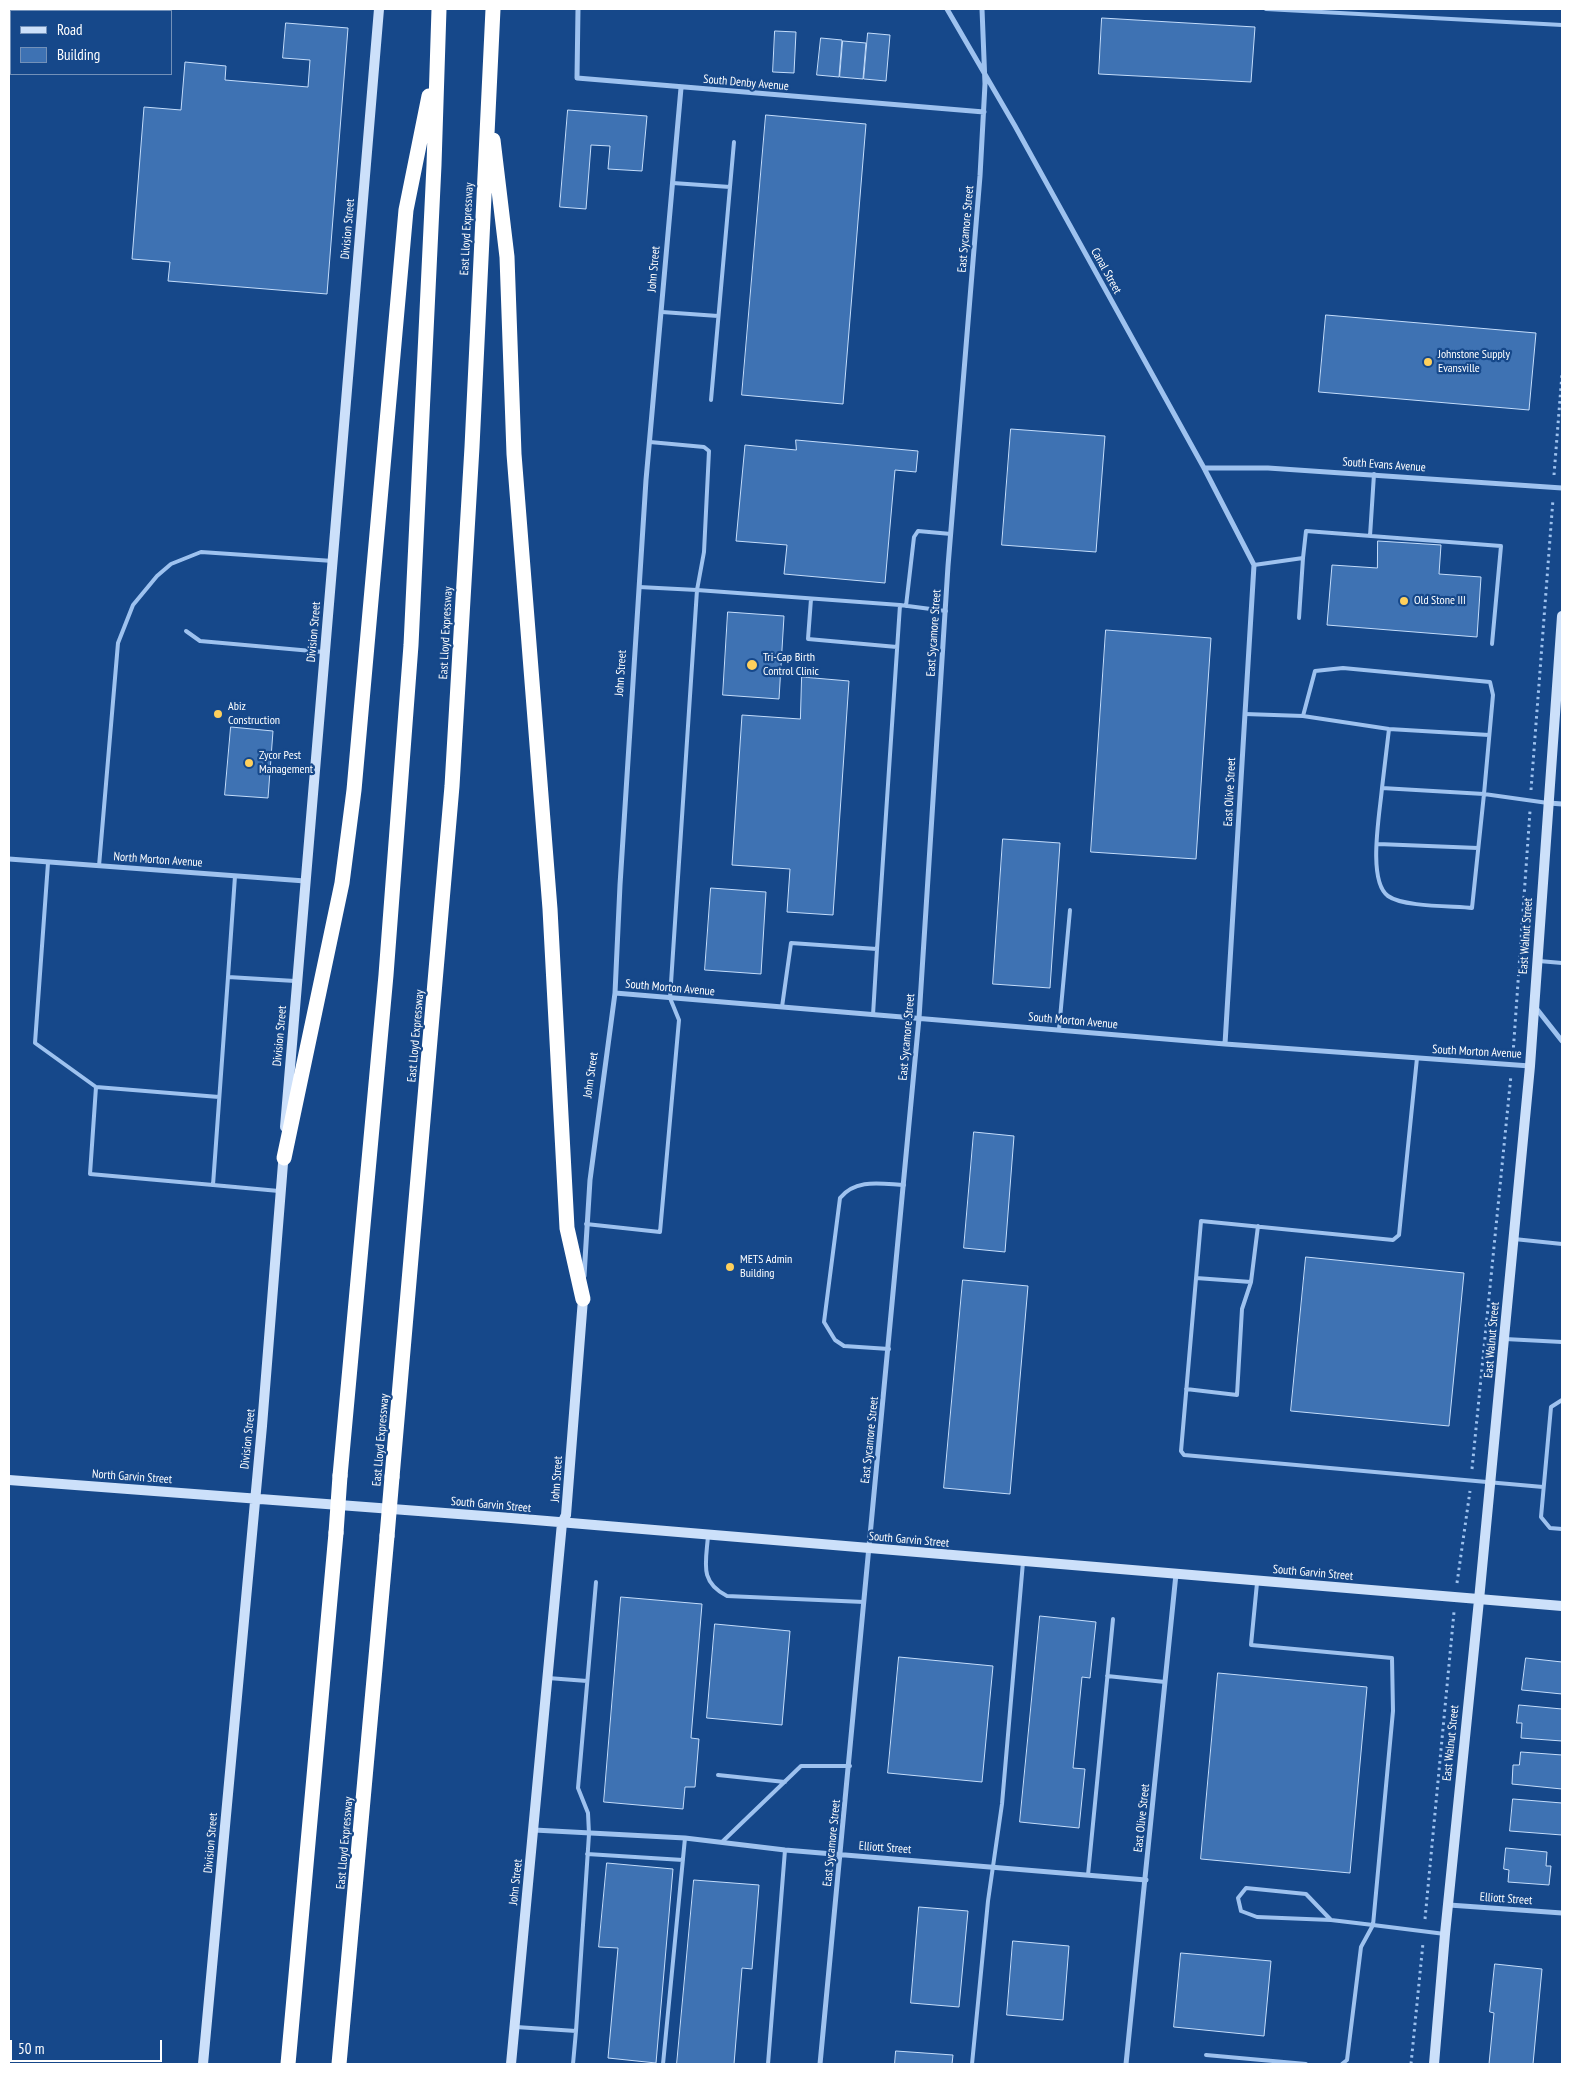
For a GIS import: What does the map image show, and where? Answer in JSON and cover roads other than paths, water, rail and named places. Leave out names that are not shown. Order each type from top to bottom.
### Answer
[{"type":"highway","points":[[288,2064],[311,1828],[340,1476],[386,974],[411,645],[434,175],[436,58],[439,9]]},
{"type":"highway","name":"East Lloyd Expressway","points":[[340,2064],[388,1536],[452,786],[472,447],[493,9]]},
{"type":"highway","points":[[284,1158],[340,893],[348,843],[406,210],[436,58]]},
{"type":"highway","points":[[488,96],[507,258],[514,454],[550,909],[568,1228],[583,1299]]},
{"type":"main road","name":"Division Street","points":[[203,2064],[284,1158],[379,9]]},
{"type":"main road","name":"East Walnut Street","points":[[1434,2064],[1530,1066],[1562,616]]},
{"type":"main road","name":"John Street","points":[[511,2064],[562,1523],[566,1515],[583,1299]]},
{"type":"main road","name":"North Garvin Street","points":[[9,1480],[254,1499]]},
{"type":"main road","name":"South Garvin Street","points":[[254,1499],[1562,1606]]},
{"type":"street","name":"South Denby Avenue","points":[[578,9],[577,78],[984,112]]},
{"type":"street","name":"Canal Street","points":[[947,9],[1204,468],[1244,544]]},
{"type":"street","name":"East Sycamore Street","points":[[820,2064],[850,1766],[919,1018],[951,534],[984,112],[982,9]]},
{"type":"street","name":"John Street","points":[[583,1299],[586,1224],[615,993],[639,587],[681,88]]},
{"type":"street","name":"South Evans Avenue","points":[[1204,468],[1268,468],[1562,488]]},
{"type":"street","name":"East Olive Street","points":[[1225,1044],[1254,565],[1244,544]]},
{"type":"street","points":[[1548,803],[1562,804]]},
{"type":"street","name":"North Morton Avenue","points":[[9,859],[306,881]]},
{"type":"street","name":"South Morton Avenue","points":[[615,993],[1225,1044],[1530,1066]]},
{"type":"street","points":[[1533,1006],[1562,1041]]},
{"type":"street","name":"East Olive Street","points":[[1126,2064],[1176,1574]]},
{"type":"street","name":"Elliott Street","points":[[534,1830],[685,1838],[785,1850],[1146,1880]]},
{"type":"street","name":"Elliott Street","points":[[1449,1905],[1562,1913]]},
{"type":"lane","points":[[1266,9],[1562,25]]},
{"type":"lane","points":[[711,400],[734,142]]},
{"type":"lane","points":[[674,183],[730,186]]},
{"type":"lane","points":[[662,312],[718,316]]},
{"type":"lane","points":[[586,1224],[660,1232],[679,1020],[670,998],[697,590],[704,552],[709,451],[704,448],[650,442]]},
{"type":"lane","points":[[1370,536],[1374,474]]},
{"type":"lane","points":[[906,606],[914,536],[918,531],[951,534]]},
{"type":"lane","points":[[1299,618],[1306,531],[1500,546],[1492,644]]},
{"type":"lane","points":[[99,866],[118,643],[133,605],[157,576],[171,564],[201,552],[333,561]]},
{"type":"lane","points":[[1254,565],[1303,558]]},
{"type":"lane","points":[[639,587],[900,605],[946,611]]},
{"type":"lane","points":[[811,599],[808,639],[897,647]]},
{"type":"lane","points":[[873,1014],[900,605]]},
{"type":"lane","points":[[186,631],[200,641],[325,652]]},
{"type":"lane","points":[[1303,716],[1315,671],[1343,668],[1490,682],[1492,695],[1489,735],[1472,908],[1414,904],[1388,896],[1378,882],[1376,862],[1389,728]]},
{"type":"lane","points":[[1245,714],[1303,716],[1389,728],[1489,735]]},
{"type":"lane","points":[[1382,788],[1484,794],[1548,803]]},
{"type":"lane","points":[[1378,844],[1478,848]]},
{"type":"lane","points":[[48,863],[35,1043],[96,1087],[219,1097]]},
{"type":"lane","points":[[213,1185],[235,876]]},
{"type":"lane","points":[[1059,1029],[1070,910]]},
{"type":"lane","points":[[782,1007],[791,943],[877,949]]},
{"type":"lane","points":[[1536,961],[1562,963]]},
{"type":"lane","points":[[228,977],[298,982]]},
{"type":"lane","points":[[1417,1058],[1399,1235],[1393,1240],[1201,1221],[1181,1451],[1184,1455],[1543,1487]]},
{"type":"lane","points":[[96,1087],[90,1174],[281,1191]]},
{"type":"lane","points":[[889,1349],[844,1346],[834,1340],[824,1322],[840,1198],[846,1190],[862,1183],[904,1185]]},
{"type":"lane","points":[[1186,1389],[1237,1394],[1242,1309],[1251,1282],[1258,1226]]},
{"type":"lane","points":[[1514,1239],[1562,1244]]},
{"type":"lane","points":[[1196,1278],[1251,1282]]},
{"type":"lane","points":[[1504,1339],[1562,1342]]},
{"type":"lane","points":[[1562,1400],[1551,1407],[1541,1517],[1550,1528],[1562,1529]]},
{"type":"lane","points":[[708,1535],[705,1572],[714,1589],[727,1596],[864,1602]]},
{"type":"lane","points":[[972,2064],[988,1901],[994,1866],[1023,1562]]},
{"type":"lane","points":[[1257,1581],[1251,1645],[1392,1658],[1393,1711],[1373,1925],[1361,1947],[1347,2060],[1342,2064]]},
{"type":"lane","points":[[574,2064],[589,1834],[588,1813],[578,1788],[596,1582]]},
{"type":"lane","points":[[1088,1875],[1113,1618]]},
{"type":"lane","points":[[1107,1676],[1165,1682]]},
{"type":"lane","points":[[548,1678],[587,1682]]},
{"type":"lane","points":[[722,1842],[801,1766],[850,1766]]},
{"type":"lane","points":[[718,1775],[785,1782]]},
{"type":"lane","points":[[663,2064],[685,1838]]},
{"type":"lane","points":[[768,2064],[785,1850]]},
{"type":"lane","points":[[587,1854],[683,1860]]},
{"type":"lane","points":[[1331,1920],[1306,1894],[1246,1888],[1238,1898],[1241,1912],[1257,1917],[1331,1920],[1445,1934]]},
{"type":"lane","points":[[514,2027],[576,2031]]},
{"type":"lane","points":[[1206,2055],[1306,2064]]},
{"type":"place","name":"Johnstone Supply Evansville","points":[[1428,362]]},
{"type":"place","name":"Old Stone III","points":[[1404,601]]},
{"type":"place","name":"Tri-Cap Birth Control Clinic","points":[[752,665]]},
{"type":"place","name":"Abiz Construction","points":[[218,714]]},
{"type":"place","name":"Zycor Pest Management","points":[[249,763]]},
{"type":"place","name":"METS Admin Building","points":[[730,1267]]}]
